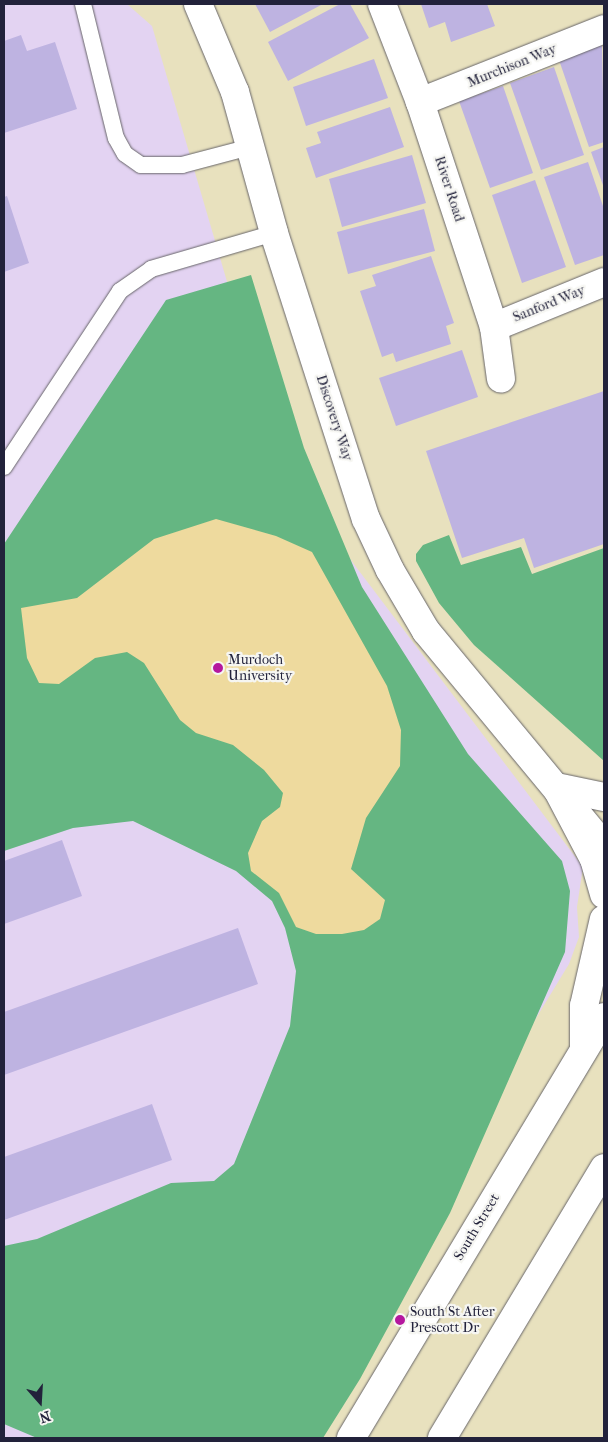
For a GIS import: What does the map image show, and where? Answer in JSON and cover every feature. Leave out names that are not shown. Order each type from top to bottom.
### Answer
[{"type":"main road","name":"Discovery Way","points":[[198,4],[235,92],[274,233],[366,519],[390,570],[426,631],[604,846]]},
{"type":"main road","name":"River Road","points":[[382,4],[420,102],[494,327],[501,379]]},
{"type":"main road","name":"Murchison Way","points":[[420,102],[604,29]]},
{"type":"main road","name":"Sanford Way","points":[[494,327],[604,282]]},
{"type":"main road","name":"Discovery Way","points":[[556,787],[604,817]]},
{"type":"main road","points":[[556,787],[604,796]]},
{"type":"main road","points":[[556,787],[594,859],[604,895]]},
{"type":"main road","points":[[584,1048],[584,1006],[604,919]]},
{"type":"main road","name":"South Street","points":[[351,1438],[604,1017]]},
{"type":"main road","points":[[442,1438],[604,1168]]},
{"type":"lane","points":[[83,4],[116,138],[126,154],[141,165],[182,165],[250,147]]},
{"type":"lane","points":[[4,467],[120,291],[152,269],[274,233]]},
{"type":"shaded area","name":"Murdoch University","points":[[4,4],[127,4],[152,26],[282,469],[583,867],[577,907],[579,937],[569,964],[457,1148],[264,1438],[4,1438]]},
{"type":"green space","name":"Murdoch University","points":[[251,275],[304,448],[362,587],[468,754],[562,861],[570,891],[565,952],[450,1213],[360,1379],[323,1438],[37,1438],[4,1424],[4,1246],[37,1239],[171,1183],[214,1181],[234,1164],[290,1026],[296,971],[285,928],[272,901],[236,871],[133,821],[73,828],[4,851],[4,544],[166,300]]},
{"type":"green space","points":[[449,535],[461,565],[521,547],[532,574],[604,548],[604,761],[474,645],[439,603],[416,561],[416,554],[423,545]]},
{"type":"sand","points":[[216,519],[276,536],[312,552],[387,686],[401,730],[400,766],[366,818],[351,869],[385,900],[380,919],[364,930],[342,934],[316,934],[296,927],[279,893],[251,871],[248,853],[262,821],[280,807],[283,793],[264,770],[233,745],[196,733],[180,720],[144,663],[127,652],[95,658],[59,684],[39,683],[27,658],[21,608],[77,598],[154,539]]},
{"type":"building","points":[[255,4],[323,4],[270,32]]},
{"type":"building","points":[[340,4],[350,4],[369,38],[288,81],[268,42]]},
{"type":"building","points":[[421,4],[487,4],[495,26],[451,42],[445,22],[429,28]]},
{"type":"building","points":[[21,35],[27,51],[55,42],[77,109],[4,133],[4,41]]},
{"type":"building","points":[[602,45],[604,142],[589,147],[559,60]]},
{"type":"building","points":[[374,59],[388,98],[306,126],[293,87]]},
{"type":"building","points":[[554,67],[584,155],[541,170],[510,83]]},
{"type":"building","points":[[503,86],[533,173],[490,188],[459,101]]},
{"type":"building","points":[[390,107],[404,147],[316,178],[306,148],[321,143],[317,132]]},
{"type":"building","points":[[604,147],[604,188],[591,152]]},
{"type":"building","points":[[412,155],[426,203],[342,227],[329,179]]},
{"type":"building","points":[[588,162],[604,209],[604,255],[575,265],[544,177]]},
{"type":"building","points":[[535,180],[566,267],[522,283],[492,195]]},
{"type":"building","points":[[7,196],[29,263],[4,272],[4,197]]},
{"type":"building","points":[[424,209],[435,251],[348,274],[337,232]]},
{"type":"building","points":[[431,256],[454,323],[446,326],[451,344],[396,362],[393,353],[382,357],[360,291],[376,286],[372,275]]},
{"type":"building","points":[[462,350],[478,397],[396,426],[379,378]]},
{"type":"building","points":[[604,391],[604,544],[534,568],[524,538],[462,558],[426,451]]},
{"type":"building","points":[[62,840],[82,896],[4,924],[4,861]]},
{"type":"building","points":[[238,928],[258,984],[4,1075],[4,1012]]},
{"type":"building","points":[[152,1104],[172,1160],[4,1220],[4,1157]]},
{"type":"place","name":"Murdoch University","points":[[218,668]]},
{"type":"place","name":"South St After Prescott Dr","points":[[400,1320]]}]
